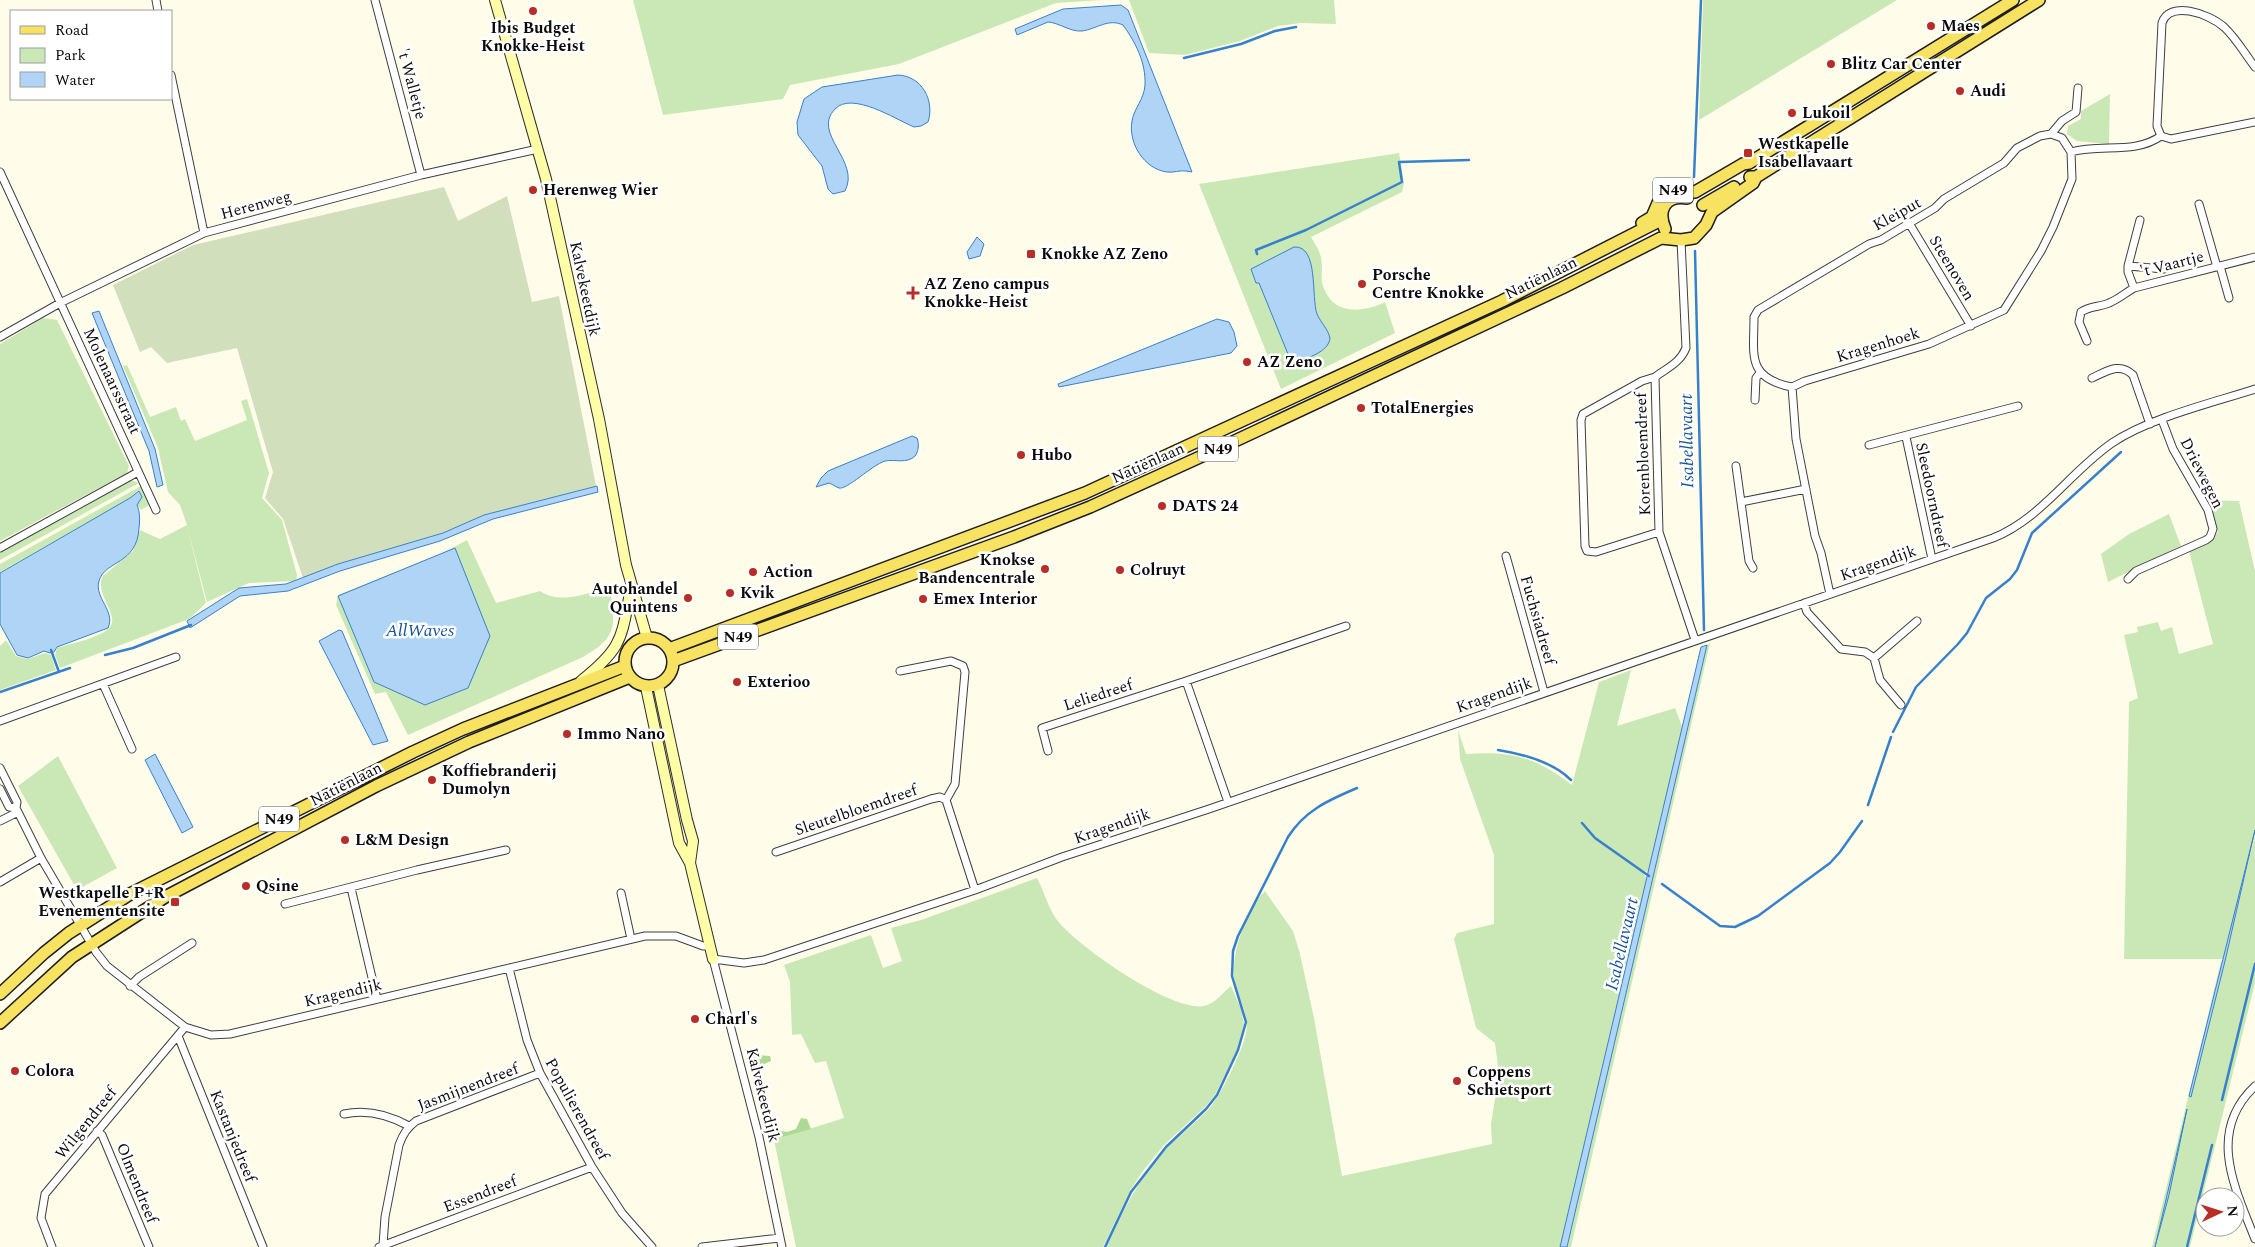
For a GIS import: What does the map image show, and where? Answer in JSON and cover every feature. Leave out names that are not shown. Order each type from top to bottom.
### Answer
[{"type":"main road","name":"Natiënlaan","points":[[1699,199],[1743,164],[1749,163],[2013,0]]},
{"type":"main road","name":"Natiënlaan","points":[[1663,225],[1663,210],[1671,200],[1678,198],[1699,199],[1749,178],[1756,177],[2039,0]]},
{"type":"main road","name":"Natiënlaan","points":[[673,661],[1014,536],[1090,506],[1222,447],[1562,288],[1620,257],[1627,257],[1661,238],[1681,240],[1698,235],[1706,225],[1712,212],[1752,183],[1756,177]]},
{"type":"main road","name":"Natiënlaan","points":[[1613,243],[1615,238],[1652,217],[1658,203],[1666,192],[1679,190],[1699,199]]},
{"type":"main road","name":"N49","points":[[1663,225],[1678,233],[1694,229],[1702,217],[1699,199]]},
{"type":"main road","name":"Natiënlaan","points":[[670,649],[1085,493],[1497,304],[1613,243],[1663,225]]},
{"type":"main road","name":"Natiënlaan","points":[[1620,257],[1624,251],[1663,225]]},
{"type":"main road","points":[[647,638],[658,639],[670,649],[673,661],[671,673],[658,685],[646,686],[637,684],[630,677],[625,666],[625,656],[630,647],[638,640],[647,638]]},
{"type":"main road","name":"Natiënlaan","points":[[0,993],[44,953],[80,925],[138,890],[413,752],[463,729],[625,666]]},
{"type":"main road","name":"Natiënlaan","points":[[0,1023],[39,985],[91,943],[166,896],[376,786],[469,742],[630,677]]},
{"type":"street","name":"'t Walletje","points":[[375,0],[421,175]]},
{"type":"street","name":"Kalvekeetdijk","points":[[495,0],[538,149],[599,419],[632,587],[647,638]]},
{"type":"street","points":[[2161,136],[2157,126],[2162,23],[2169,9],[2176,5],[2187,5],[2219,23],[2229,32],[2255,67]]},
{"type":"street","points":[[172,80],[204,233]]},
{"type":"street","name":"Kleiput","points":[[1755,400],[1756,378],[1760,373],[1754,359],[1754,317],[1758,310],[1869,244],[1881,240],[1909,223],[2004,163],[2017,148],[2040,136],[2051,134],[2062,121],[2076,112],[2078,88]]},
{"type":"street","points":[[2161,136],[2171,139],[2255,122]]},
{"type":"street","points":[[2051,134],[2062,138],[2071,152],[2079,150],[2110,150],[2136,146],[2152,143],[2161,136]]},
{"type":"street","name":"Herenweg","points":[[0,337],[60,303],[204,233],[421,175],[538,149]]},
{"type":"street","name":"Kragenhoek","points":[[1792,387],[1805,381],[1929,344],[2004,310],[2042,251],[2054,227],[2072,178],[2071,152]]},
{"type":"street","points":[[0,172],[60,303]]},
{"type":"street","name":"'t Vaartje","points":[[2199,204],[2230,298]]},
{"type":"street","name":"'t Vaartje","points":[[2134,288],[2128,272],[2128,266],[2140,220]]},
{"type":"street","name":"Steenoven","points":[[1909,223],[1970,326]]},
{"type":"street","name":"Korenbloemdreef","points":[[1659,532],[1596,552],[1587,551],[1585,546],[1581,420],[1583,414],[1642,381],[1655,376],[1677,363],[1683,356],[1686,348],[1681,240]]},
{"type":"street","name":"'t Vaartje","points":[[2087,341],[2079,322],[2082,312],[2087,308],[2109,303],[2126,295],[2134,288],[2255,257]]},
{"type":"street","name":"'t Vaartje","points":[[2128,266],[2164,269]]},
{"type":"street","name":"Molenaarsstraat","points":[[60,303],[156,510]]},
{"type":"street","points":[[2092,378],[2114,368],[2120,367],[2129,371],[2133,375],[2150,424]]},
{"type":"street","points":[[1760,373],[1781,385],[1792,387],[1796,439],[1815,536],[1821,553],[1830,594]]},
{"type":"street","name":"Korenbloemdreef","points":[[1655,376],[1659,532],[1696,640]]},
{"type":"street","name":"Kragendijk","points":[[713,959],[744,963],[764,960],[974,890],[1062,857],[1228,802],[1993,538],[2018,526],[2111,444],[2150,424],[2255,389]]},
{"type":"street","name":"Sleedoorndreef","points":[[1869,445],[1906,437],[2018,406]]},
{"type":"street","name":"Driewegen","points":[[2128,579],[2136,571],[2206,540],[2212,533],[2213,528],[2208,510],[2173,449],[2162,420]]},
{"type":"street","name":"Sleedoorndreef","points":[[1906,437],[1932,559]]},
{"type":"street","points":[[1736,466],[1749,561],[1753,568]]},
{"type":"street","points":[[0,548],[138,472]]},
{"type":"street","points":[[1741,502],[1806,489]]},
{"type":"street","name":"Fuchsiadreef","points":[[1506,556],[1544,692]]},
{"type":"street","name":"Kalvekeetdijk","points":[[577,684],[600,665],[615,649],[625,628],[632,587]]},
{"type":"street","points":[[1804,603],[1807,612],[1841,649],[1865,652],[1874,658],[1880,680],[1901,705]]},
{"type":"street","points":[[1874,658],[1917,621]]},
{"type":"street","name":"Leliedreef","points":[[1048,751],[1042,728],[1186,682],[1346,626]]},
{"type":"street","points":[[0,721],[176,657]]},
{"type":"street","points":[[900,672],[952,661],[962,666],[965,672],[955,784],[946,800],[974,890]]},
{"type":"street","points":[[1186,682],[1228,802]]},
{"type":"street","points":[[103,684],[132,749]]},
{"type":"street","name":"Kalvekeetdijk","points":[[658,685],[687,820],[692,835],[690,863]]},
{"type":"street","name":"Kalvekeetdijk","points":[[646,686],[679,843],[690,863],[748,1093],[782,1247]]},
{"type":"street","points":[[0,768],[17,802],[17,810]]},
{"type":"street","points":[[0,789],[9,806],[17,810]]},
{"type":"street","name":"Sleutelbloemdreef","points":[[776,852],[931,799],[940,797],[946,800]]},
{"type":"street","points":[[0,821],[17,810]]},
{"type":"street","name":"Kragendijk","points":[[17,810],[41,858],[96,952],[107,966],[130,986],[185,1027],[201,1034],[220,1036],[631,938],[656,935],[676,936],[703,946],[710,946]]},
{"type":"street","points":[[285,904],[417,870],[506,850]]},
{"type":"street","points":[[0,882],[41,858]]},
{"type":"street","points":[[351,888],[377,999]]},
{"type":"street","points":[[621,893],[631,938]]},
{"type":"street","points":[[130,986],[139,977],[192,943]]},
{"type":"street","name":"Populierendreef","points":[[509,968],[528,1040],[540,1073],[592,1167],[622,1213],[652,1247]]},
{"type":"street","name":"Wilgendreef","points":[[52,1247],[40,1218],[45,1194],[185,1027]]},
{"type":"street","name":"Kastanjedreef","points":[[178,1036],[263,1247]]},
{"type":"street","name":"Jasmijnendreef","points":[[380,1246],[399,1145],[403,1134],[409,1126],[416,1121],[540,1073]]},
{"type":"street","points":[[2255,1086],[2244,1099],[2232,1124],[2228,1141],[2228,1159],[2231,1176],[2255,1239]]},
{"type":"street","points":[[344,1114],[360,1111],[395,1119],[409,1126]]},
{"type":"street","name":"Olmendreef","points":[[97,1131],[102,1135],[149,1247]]},
{"type":"street","name":"Essendreef","points":[[380,1246],[592,1167]]},
{"type":"street","points":[[702,1247],[780,1238]]},
{"type":"green space","points":[[633,0],[1104,0],[1056,3],[899,64],[790,85],[783,99],[663,115]]},
{"type":"green space","points":[[1129,0],[1334,0],[1336,24],[1301,23],[1278,26],[1240,41],[1185,55],[1149,53]]},
{"type":"green space","points":[[1703,0],[1897,0],[1699,120]]},
{"type":"green space","points":[[2110,94],[2109,144],[2077,141],[2067,134],[2068,126],[2081,119],[2081,111]]},
{"type":"green space","points":[[1399,153],[1404,183],[1402,192],[1311,237],[1320,255],[1322,282],[1326,293],[1332,301],[1347,309],[1356,310],[1366,309],[1385,302],[1395,333],[1281,389],[1199,184]]},
{"type":"green space","points":[[444,187],[458,221],[507,196],[532,302],[559,296],[596,486],[484,515],[443,533],[338,564],[303,578],[283,519],[265,498],[273,472],[237,348],[167,363],[151,347],[140,352],[113,285],[193,245]]},
{"type":"green space","points":[[43,318],[57,320],[129,466],[127,473],[0,541],[0,344]]},
{"type":"green space","points":[[127,365],[150,417],[176,407],[181,421],[185,419],[195,441],[247,420],[241,401],[247,399],[269,473],[262,498],[282,520],[297,575],[296,581],[249,583],[207,602],[187,526],[206,603],[189,619],[60,668],[55,655],[57,648],[98,635],[112,624],[112,618],[102,591],[101,583],[103,576],[133,551],[140,530],[160,539],[187,525],[180,505],[168,492],[158,448],[123,366]]},
{"type":"green space","points":[[130,480],[139,483],[0,560],[0,553]]},
{"type":"green space","points":[[141,486],[149,505],[141,510],[137,505],[142,497],[139,490],[130,498],[0,572],[0,564]]},
{"type":"green space","points":[[2208,500],[2239,501],[2255,571],[2255,830],[2224,959],[2124,959],[2129,702],[2138,698],[2124,635],[2138,632],[2137,627],[2158,622],[2161,631],[2172,627],[2179,654],[2213,644],[2189,551],[2206,544],[2218,532]]},
{"type":"green space","points":[[2169,514],[2181,546],[2108,582],[2101,554],[2129,534]]},
{"type":"green space","points":[[467,540],[496,603],[540,591],[548,595],[565,597],[583,595],[610,587],[613,611],[612,629],[603,643],[583,657],[408,735],[386,692],[375,694],[336,605],[338,595],[445,552]]},
{"type":"green space","points":[[6,640],[16,656],[28,659],[45,653],[51,655],[56,670],[0,690],[0,646]]},
{"type":"green space","points":[[1710,643],[1571,1247],[1567,1247],[1707,645]]},
{"type":"green space","points":[[1631,670],[1617,726],[1675,708],[1683,729],[1648,872],[1644,871],[1644,875],[1647,878],[1560,1247],[1106,1247],[1128,1203],[1147,1171],[1167,1148],[1212,1105],[1235,1063],[1244,1041],[1247,1026],[1235,982],[1234,972],[1237,947],[1246,920],[1265,891],[1293,931],[1300,954],[1314,1018],[1342,1176],[1492,1144],[1491,1124],[1499,1074],[1495,1043],[1476,1028],[1454,939],[1457,933],[1494,924],[1494,855],[1460,759],[1458,730],[1466,754],[1510,755],[1522,758],[1547,768],[1572,785],[1599,682]]},
{"type":"green space","points":[[58,756],[117,868],[77,890],[18,786]]},
{"type":"green space","points":[[2255,835],[2255,983],[2205,1187],[2195,1187],[2195,1227],[2190,1247],[2156,1247],[2188,1109],[2155,1247],[2152,1247],[2221,961],[2224,961]]},
{"type":"green space","points":[[1037,878],[1054,915],[1068,931],[1104,960],[1148,988],[1170,999],[1189,1005],[1204,1006],[1215,1001],[1231,986],[1241,1009],[1244,1024],[1237,1050],[1215,1095],[1205,1107],[1164,1145],[1142,1172],[1130,1191],[1103,1247],[796,1247],[774,1140],[844,1118],[826,1061],[815,1063],[801,1034],[792,1035],[790,982],[784,965],[871,935],[883,968],[902,961],[891,928],[921,920]]},
{"type":"green space","points":[[748,1056],[770,1056],[771,1061],[760,1066],[770,1111],[781,1131],[787,1132],[796,1129],[801,1118],[807,1119],[811,1129],[769,1141]]},
{"type":"water","points":[[1121,5],[1128,10],[1192,172],[1159,170],[1151,166],[1139,154],[1135,146],[1131,129],[1132,121],[1144,90],[1145,77],[1142,61],[1123,25],[1107,23],[1078,31],[1048,22],[1017,35],[1015,29],[1063,9]]},
{"type":"water","points":[[898,75],[914,80],[925,91],[930,106],[928,122],[914,127],[874,108],[852,103],[842,104],[835,109],[829,118],[829,128],[832,138],[843,158],[848,180],[845,191],[833,194],[828,189],[822,166],[798,135],[797,122],[804,99],[822,87]]},
{"type":"water","points":[[977,237],[984,244],[980,256],[969,259],[967,252]]},
{"type":"water","points":[[1294,247],[1302,249],[1307,254],[1311,263],[1317,314],[1330,338],[1329,343],[1321,351],[1294,362],[1290,359],[1259,283],[1256,283],[1251,269]]},
{"type":"water","points":[[99,311],[155,449],[163,485],[157,487],[149,451],[92,313]]},
{"type":"water","points":[[1217,319],[1229,322],[1234,332],[1237,346],[1231,353],[1059,387],[1058,384]]},
{"type":"water","points":[[912,436],[917,438],[918,449],[912,458],[905,461],[885,461],[880,463],[843,488],[829,483],[816,487],[828,471]]},
{"type":"water","points":[[597,486],[598,492],[493,519],[440,541],[340,571],[288,591],[240,596],[190,628],[187,621],[239,588],[286,584],[338,564],[443,533],[484,515]]},
{"type":"water","points":[[139,491],[142,497],[137,505],[140,519],[137,540],[133,549],[102,574],[99,581],[99,593],[109,616],[108,628],[57,647],[54,652],[44,651],[28,658],[17,655],[0,624],[0,573]]},
{"type":"water","name":"AllWaves","points":[[455,548],[490,636],[468,688],[425,705],[374,682],[338,596]]},
{"type":"water","points":[[339,630],[342,631],[388,741],[373,745],[319,641]]},
{"type":"water","points":[[1707,645],[1567,1247],[1560,1247],[1701,647]]},
{"type":"water","points":[[155,754],[193,827],[182,833],[145,760]]},
{"type":"water","points":[[2255,830],[2225,961],[2191,1097],[2189,1096]]},
{"type":"water","points":[[2187,1109],[2169,1195],[2155,1247]]},
{"type":"waterway","name":"Isabellavaart","points":[[1694,177],[1701,0]]},
{"type":"waterway","points":[[1184,58],[1241,44],[1275,31],[1296,27]]},
{"type":"waterway","points":[[1257,254],[1256,250],[1306,230],[1402,182],[1399,162],[1469,160]]},
{"type":"waterway","name":"Isabellavaart","points":[[1695,251],[1704,630]]},
{"type":"waterway","points":[[1893,732],[1916,687],[1967,633],[1986,598],[2010,579],[2017,570],[2032,533],[2121,452]]},
{"type":"waterway","points":[[105,655],[133,648],[191,625]]},
{"type":"waterway","points":[[51,650],[59,672]]},
{"type":"waterway","points":[[0,692],[70,668]]},
{"type":"waterway","points":[[1868,805],[1891,737]]},
{"type":"waterway","points":[[1498,750],[1547,764],[1556,768],[1571,780]]},
{"type":"waterway","points":[[1105,1247],[1131,1192],[1166,1147],[1206,1109],[1217,1095],[1238,1050],[1246,1022],[1232,976],[1233,951],[1238,936],[1288,837],[1302,820],[1318,807],[1357,788]]},
{"type":"waterway","points":[[1662,884],[1720,926],[1735,927],[1758,916],[1830,863],[1862,821]]},
{"type":"waterway","points":[[1582,823],[1595,838],[1649,876]]},
{"type":"waterway","points":[[2222,1100],[2255,964]]},
{"type":"waterway","points":[[2187,1247],[2212,1145]]},
{"type":"place","name":"Ibis Budget Knokke-Heist","points":[[533,11]]},
{"type":"place","name":"Maes","points":[[1931,26]]},
{"type":"place","name":"Blitz Car Center","points":[[1831,64]]},
{"type":"place","name":"Audi","points":[[1960,91]]},
{"type":"place","name":"Lukoil","points":[[1792,113]]},
{"type":"place","name":"Westkapelle Isabellavaart","points":[[1748,153]]},
{"type":"place","name":"Herenweg Wier","points":[[533,190]]},
{"type":"place","name":"Knokke AZ Zeno","points":[[1031,254]]},
{"type":"place","name":"Porsche Centre Knokke","points":[[1362,284]]},
{"type":"place","name":"AZ Zeno campus Knokke-Heist","points":[[913,293]]},
{"type":"place","name":"AZ Zeno","points":[[1247,362]]},
{"type":"place","name":"TotalEnergies","points":[[1361,408]]},
{"type":"place","name":"Hubo","points":[[1021,455]]},
{"type":"place","name":"DATS 24","points":[[1162,506]]},
{"type":"place","name":"Knokse Bandencentrale","points":[[1045,569]]},
{"type":"place","name":"Colruyt","points":[[1120,570]]},
{"type":"place","name":"Action","points":[[753,572]]},
{"type":"place","name":"Kvik","points":[[730,593]]},
{"type":"place","name":"Autohandel Quintens","points":[[688,598]]},
{"type":"place","name":"Emex Interior","points":[[923,599]]},
{"type":"place","name":"Exterioo","points":[[737,682]]},
{"type":"place","name":"Immo Nano","points":[[567,734]]},
{"type":"place","name":"Koffiebranderij Dumolyn","points":[[432,780]]},
{"type":"place","name":"L&M Design","points":[[345,840]]},
{"type":"place","name":"Qsine","points":[[246,886]]},
{"type":"place","name":"Westkapelle P+R Evenementensite","points":[[175,902]]},
{"type":"place","name":"Charl's","points":[[695,1019]]},
{"type":"place","name":"Colora","points":[[15,1071]]},
{"type":"place","name":"Coppens Schietsport","points":[[1457,1081]]}]
